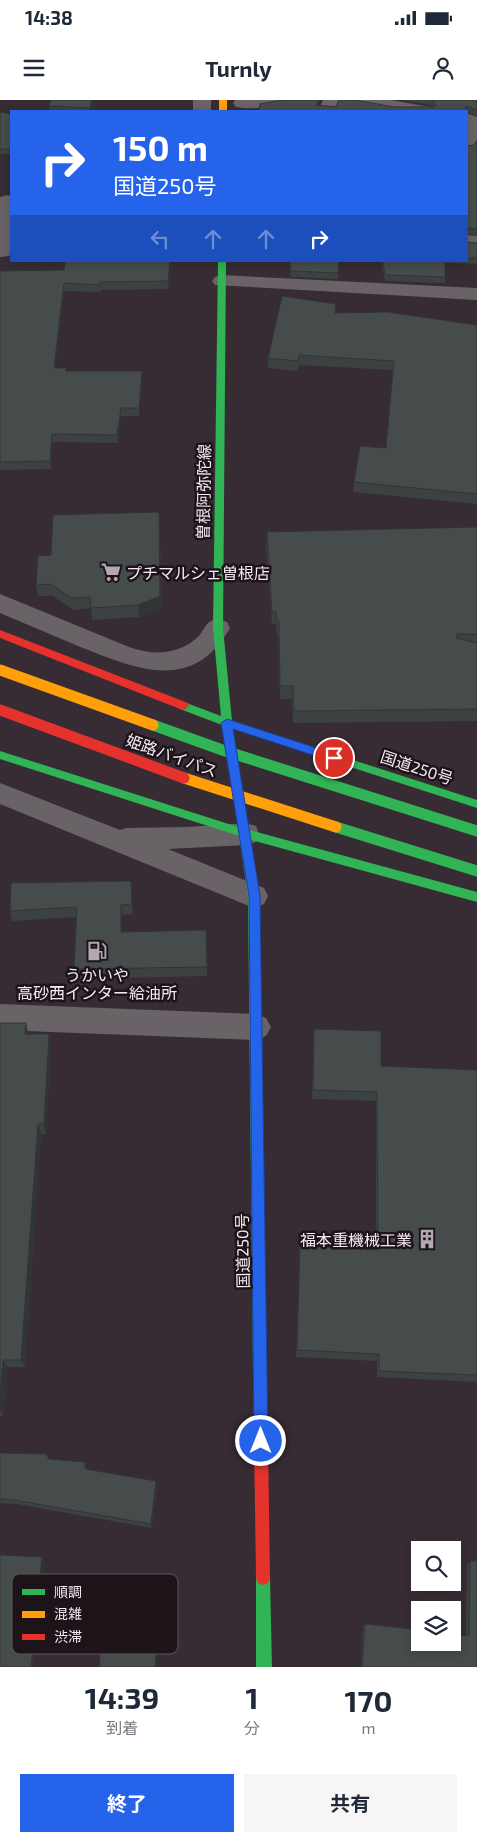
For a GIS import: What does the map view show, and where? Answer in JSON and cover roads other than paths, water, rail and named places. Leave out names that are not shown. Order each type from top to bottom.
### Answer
[{"type":"main road","name":"曽根阿弥陀線","points":[[222,271],[218,628],[227,723]]},
{"type":"main road","points":[[0,633],[227,723]]},
{"type":"main road","name":"姫路バイパス","points":[[0,670],[225,751],[477,831]]},
{"type":"main road","name":"姫路バイパス","points":[[0,710],[194,782],[477,871]]},
{"type":"main road","name":"国道250号","points":[[264,1667],[254,896],[246,834],[227,723],[477,804]]},
{"type":"main road","points":[[0,754],[16,762],[246,834],[477,897]]},
{"type":"street","points":[[242,105],[277,100]]},
{"type":"street","points":[[360,100],[419,110]]},
{"type":"street","points":[[468,119],[475,124],[468,140]]},
{"type":"street","points":[[4,252],[8,201]]},
{"type":"street","points":[[222,271],[477,294]]},
{"type":"street","points":[[3,604],[130,658]]},
{"type":"street","points":[[3,604],[114,679]]},
{"type":"street","points":[[0,633],[160,663],[188,656],[212,639],[218,628]]},
{"type":"street","points":[[0,793],[254,896]]},
{"type":"street","points":[[112,839],[187,838],[246,834]]},
{"type":"street","points":[[0,1017],[256,1027]]},
{"type":"place","name":"プチマルシェ曽根店","points":[[111,572]]},
{"type":"place","name":"うかいや 高砂西インター給油所","points":[[97,951]]},
{"type":"place","name":"福本重機械工業","points":[[427,1239]]}]
